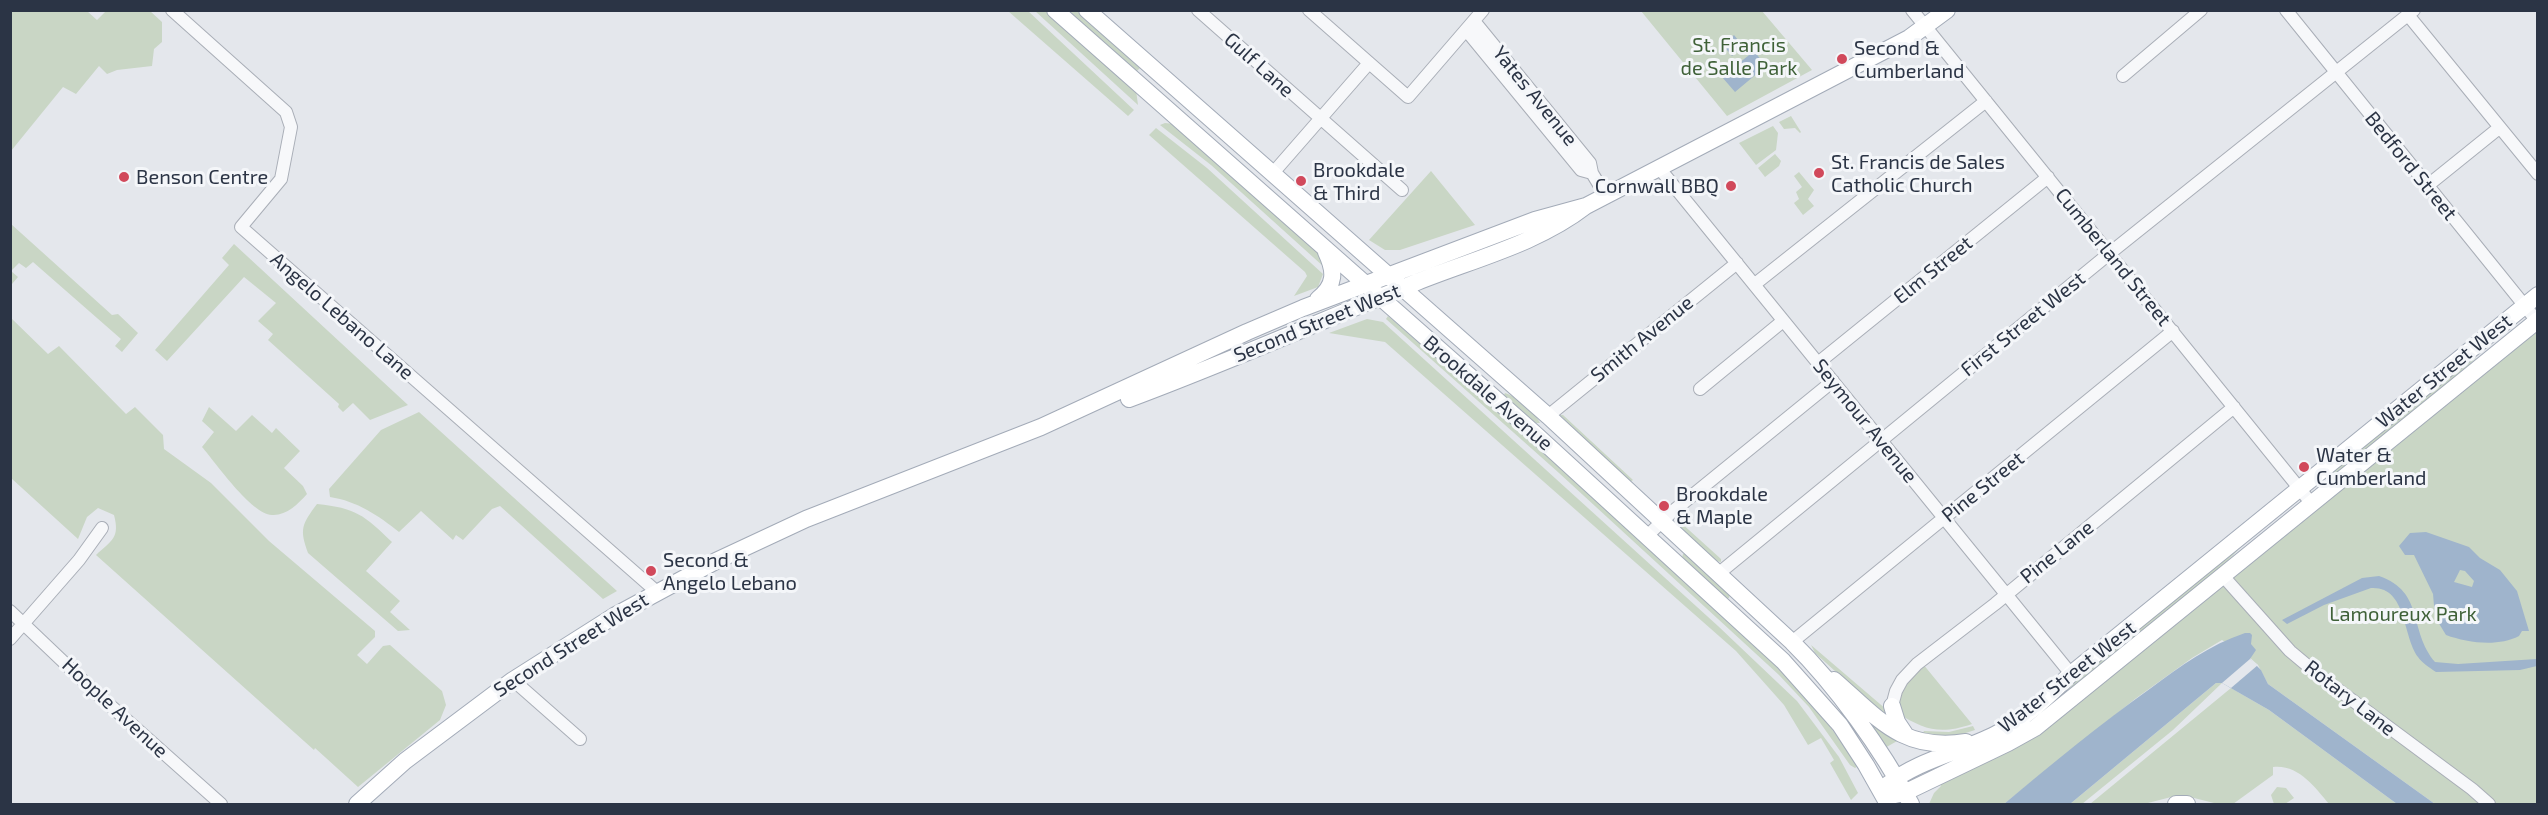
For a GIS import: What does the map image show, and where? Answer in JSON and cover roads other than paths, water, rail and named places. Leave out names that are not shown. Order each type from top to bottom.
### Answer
[{"type":"main road","name":"Brookdale Avenue","points":[[1055,10],[1533,432],[1783,661],[1813,691],[1852,741],[1885,799]]},
{"type":"main road","name":"Brookdale Avenue","points":[[1087,10],[1548,416],[1808,657],[1876,747],[1903,792]]},
{"type":"main road","name":"Second Street West","points":[[357,804],[405,761],[513,680],[657,592],[726,556],[806,519],[1041,427],[1181,380],[1402,288],[1534,237],[1569,219],[1586,206],[1909,38],[1947,10]]},
{"type":"main road","points":[[1167,109],[1173,87]]},
{"type":"main road","name":"Second Street West","points":[[1041,427],[1303,308],[1535,220],[1586,206]]},
{"type":"main road","points":[[1303,308],[1320,298],[1333,282],[1333,266],[1324,248]]},
{"type":"main road","name":"Water Street West","points":[[1903,792],[1921,765],[1986,739],[2016,722],[2071,674],[2531,300]]},
{"type":"main road","name":"Water Street West","points":[[1885,799],[2008,743],[2035,728],[2537,320]]},
{"type":"main road","points":[[1808,657],[1890,728],[1910,740],[1927,744],[1951,744],[1986,739]]},
{"type":"main road","points":[[1892,706],[1897,722],[1910,740]]},
{"type":"main road","points":[[2176,804],[2187,804]]},
{"type":"street","name":"Angelo Lebano Lane","points":[[172,10],[286,112],[290,120],[290,137],[281,179],[241,227],[657,592]]},
{"type":"street","name":"Gulf Lane","points":[[1198,10],[1402,190]]},
{"type":"street","points":[[1309,10],[1408,97],[1483,10]]},
{"type":"street","name":"Cumberland Street","points":[[1912,10],[2312,504]]},
{"type":"street","points":[[2123,76],[2201,10]]},
{"type":"street","name":"Bedford Street","points":[[2286,10],[2427,186],[2531,300],[2537,320]]},
{"type":"street","points":[[2411,12],[2499,128],[2538,174]]},
{"type":"street","name":"First Street West","points":[[1718,574],[2110,253],[2411,12]]},
{"type":"street","name":"Yates Avenue","points":[[1470,26],[1547,119],[1581,170],[1592,173],[1606,196]]},
{"type":"street","points":[[1273,174],[1369,63]]},
{"type":"street","points":[[1755,284],[1986,101]]},
{"type":"street","points":[[2427,186],[2499,128]]},
{"type":"street","name":"Seymour Avenue","points":[[1660,169],[2071,674]]},
{"type":"street","name":"Elm Street","points":[[1818,363],[2048,177]]},
{"type":"street","name":"Smith Avenue","points":[[1548,416],[1737,263]]},
{"type":"street","points":[[1700,389],[1783,321]]},
{"type":"street","name":"Pine Street","points":[[1792,642],[2173,331]]},
{"type":"street","points":[[1647,536],[1662,521],[1833,381]]},
{"type":"street","name":"Pine Lane","points":[[1892,706],[1902,680],[1917,664],[2007,594],[2234,407]]},
{"type":"street","points":[[10,639],[79,560],[102,528]]},
{"type":"street","name":"Rotary Lane","points":[[2223,576],[2290,651],[2489,804]]},
{"type":"street","name":"Hoople Avenue","points":[[10,611],[94,691],[221,804]]},
{"type":"street","points":[[513,680],[580,739]]},
{"type":"water","points":[[1734,35],[1743,46],[1732,56],[1723,45]]},
{"type":"water","points":[[1754,51],[1766,66],[1735,92],[1722,77]]},
{"type":"water","points":[[2426,532],[2469,547],[2480,558],[2500,570],[2517,591],[2529,631],[2522,631],[2519,636],[2492,643],[2473,642],[2446,635],[2435,617],[2433,594],[2414,555],[2405,555],[2399,546],[2410,533]],"holes":[[[2460,570],[2465,571],[2474,581],[2472,587],[2454,582]]]},
{"type":"water","points":[[2379,576],[2394,583],[2410,602],[2421,637],[2435,662],[2458,664],[2537,659],[2537,666],[2520,670],[2436,672],[2418,657],[2397,603],[2383,589],[2371,588],[2324,605],[2287,624],[2282,620],[2362,578]]},
{"type":"water","points":[[2245,633],[2252,635],[2251,644],[2256,650],[2250,659],[2261,670],[2268,684],[2435,804],[2397,804],[2269,710],[2222,683],[2216,683],[2070,804],[2004,804],[2095,730],[2173,672],[2207,650]]},
{"type":"place","name":"Second & Cumberland","points":[[1842,59]]},
{"type":"place","name":"St. Francis de Sales Catholic Church","points":[[1819,173]]},
{"type":"place","name":"Benson Centre","points":[[124,177]]},
{"type":"place","name":"Brookdale & Third","points":[[1301,181]]},
{"type":"place","name":"Cornwall BBQ","points":[[1731,186]]},
{"type":"place","name":"Water & Cumberland","points":[[2304,467]]},
{"type":"place","name":"Brookdale & Maple","points":[[1664,506]]},
{"type":"place","name":"Second & Angelo Lebano","points":[[651,571]]},
{"type":"park label","name":"St. Francis de Salle Park","points":[[1739,56]]},
{"type":"park label","name":"Lamoureux Park","points":[[2403,614]]}]
